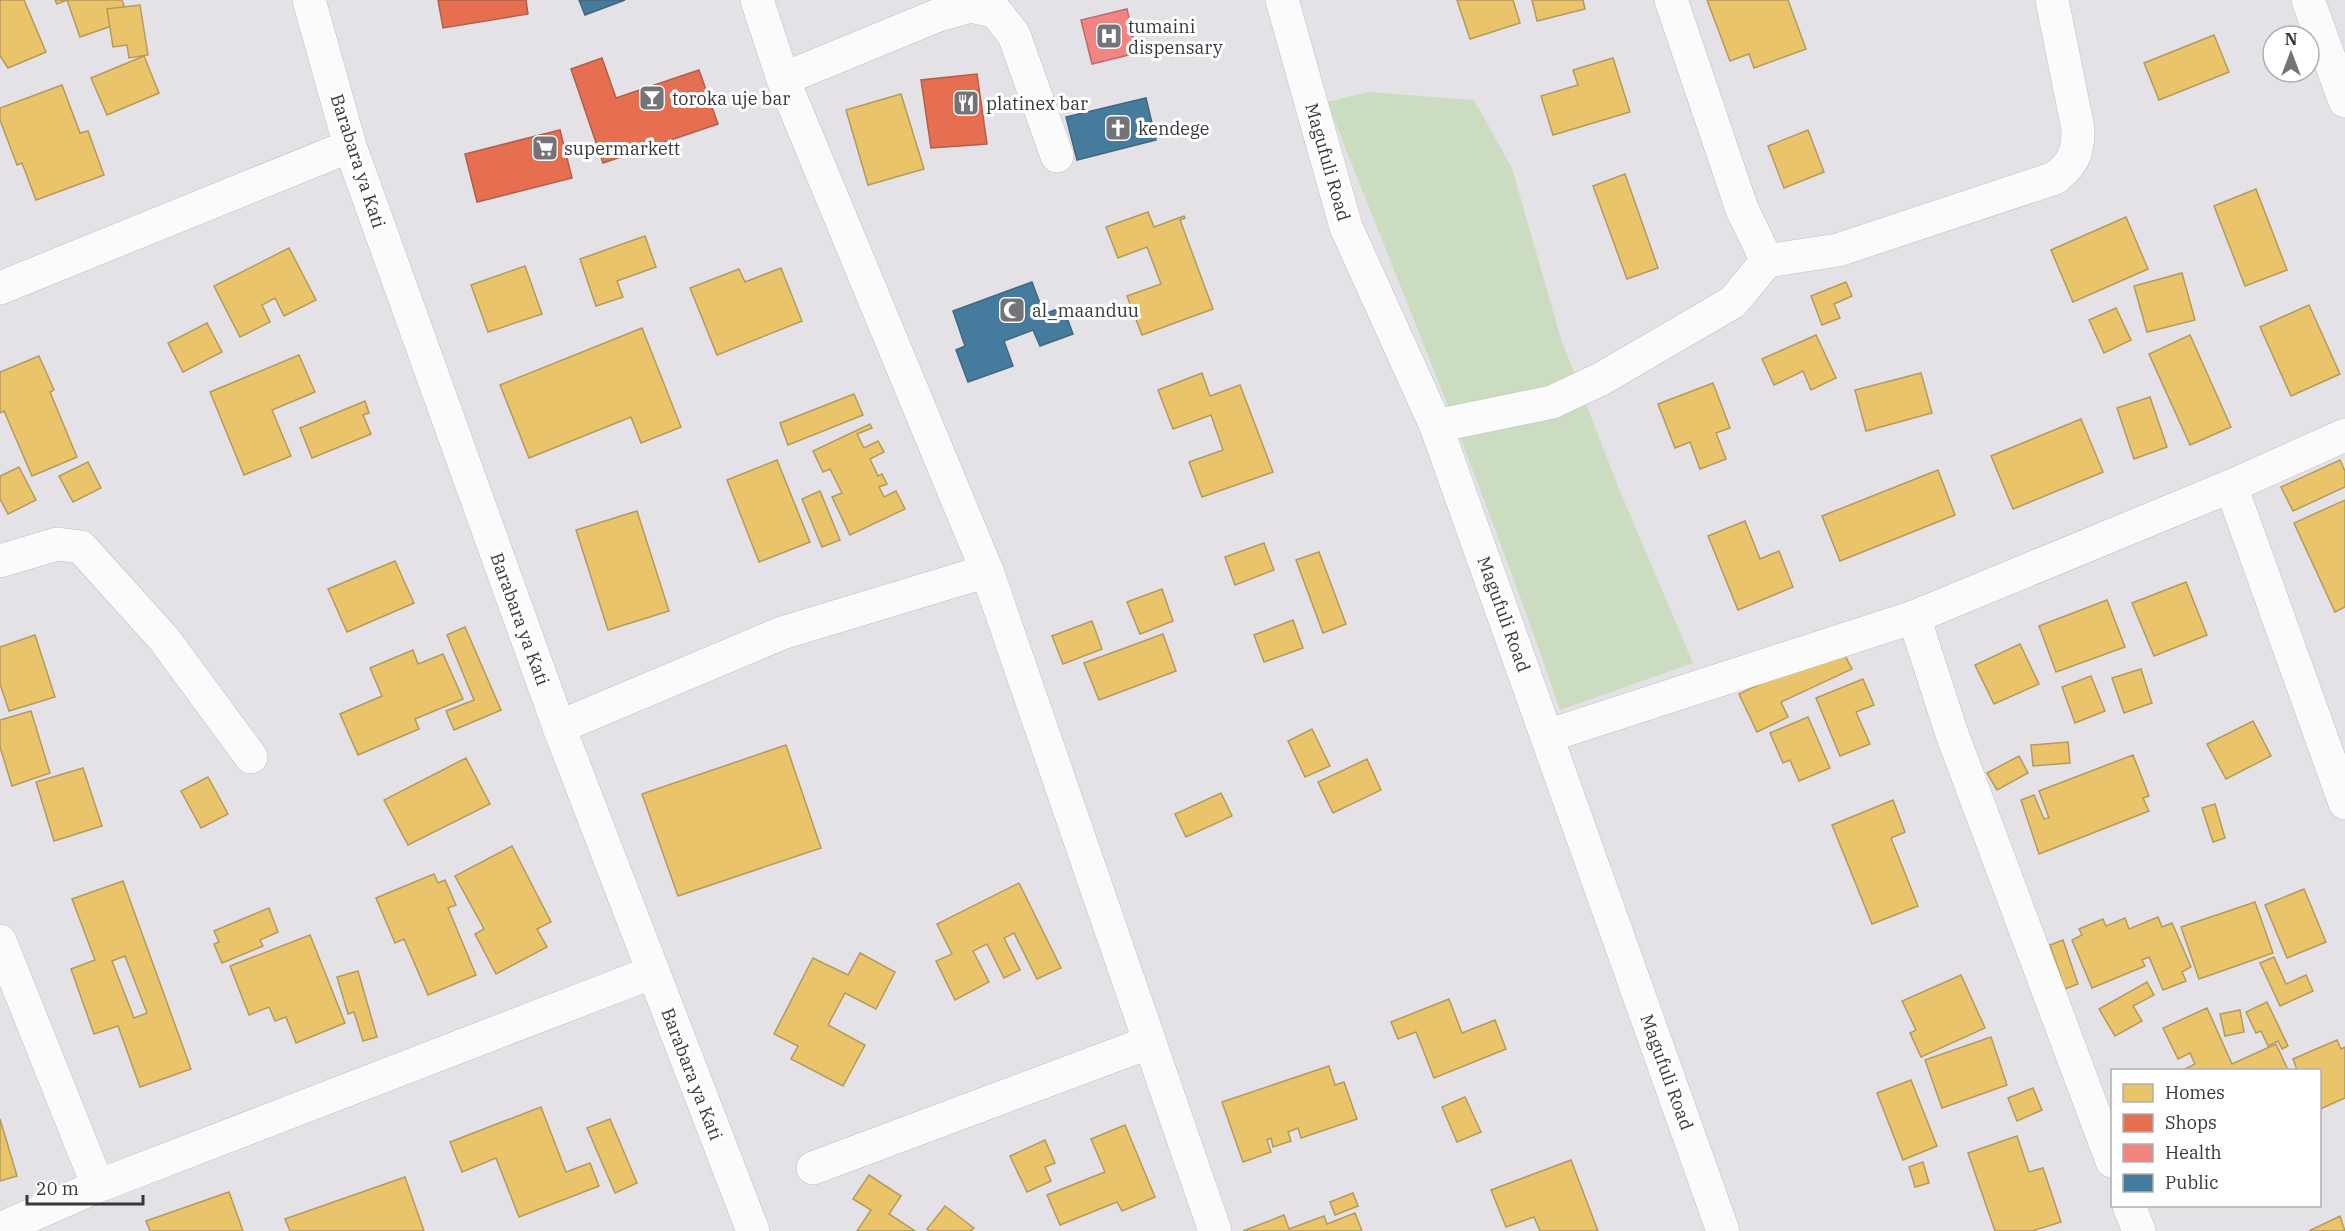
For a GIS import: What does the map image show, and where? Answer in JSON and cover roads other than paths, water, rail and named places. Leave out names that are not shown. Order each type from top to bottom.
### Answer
[{"type":"street","name":"Barabara ya Kati","points":[[309,0],[350,146],[558,727],[753,1231]]},
{"type":"street","points":[[757,0],[783,79],[987,571],[1215,1231]]},
{"type":"street","name":"Magufuli Road","points":[[1282,0],[1346,227],[1436,426],[1723,1231]]},
{"type":"street","points":[[1671,0],[1742,209],[1767,261]]},
{"type":"street","points":[[1436,426],[1552,402],[1602,379],[1733,302],[1767,261],[1838,250],[2055,178],[2070,165],[2078,149],[2078,129],[2052,0]]},
{"type":"street","points":[[2308,0],[2345,101]]},
{"type":"street","points":[[783,79],[936,16],[971,6],[996,12],[1014,35],[1057,156]]},
{"type":"street","points":[[0,288],[350,146]]},
{"type":"street","points":[[1547,736],[1914,617],[2231,486],[2345,435]]},
{"type":"street","points":[[2231,486],[2345,803]]},
{"type":"street","points":[[0,561],[57,544],[81,547],[164,639],[251,757]]},
{"type":"street","points":[[558,727],[782,633],[987,571]]},
{"type":"street","points":[[1914,617],[1952,734],[2111,1158]]},
{"type":"street","points":[[0,941],[98,1186]]},
{"type":"street","points":[[0,1229],[98,1186],[653,972]]},
{"type":"street","points":[[813,1168],[1150,1042]]},
{"type":"street","points":[[2129,1207],[2139,1231]]},
{"type":"place","name":"tumaini dispensary","points":[[1109,36]]},
{"type":"place","name":"toroka uje bar","points":[[652,98]]},
{"type":"place","name":"platinex bar","points":[[966,103]]},
{"type":"place","name":"kendege","points":[[1118,128]]},
{"type":"place","name":"supermarkett","points":[[545,148]]},
{"type":"place","name":"al_maanduu","points":[[1012,310]]}]
